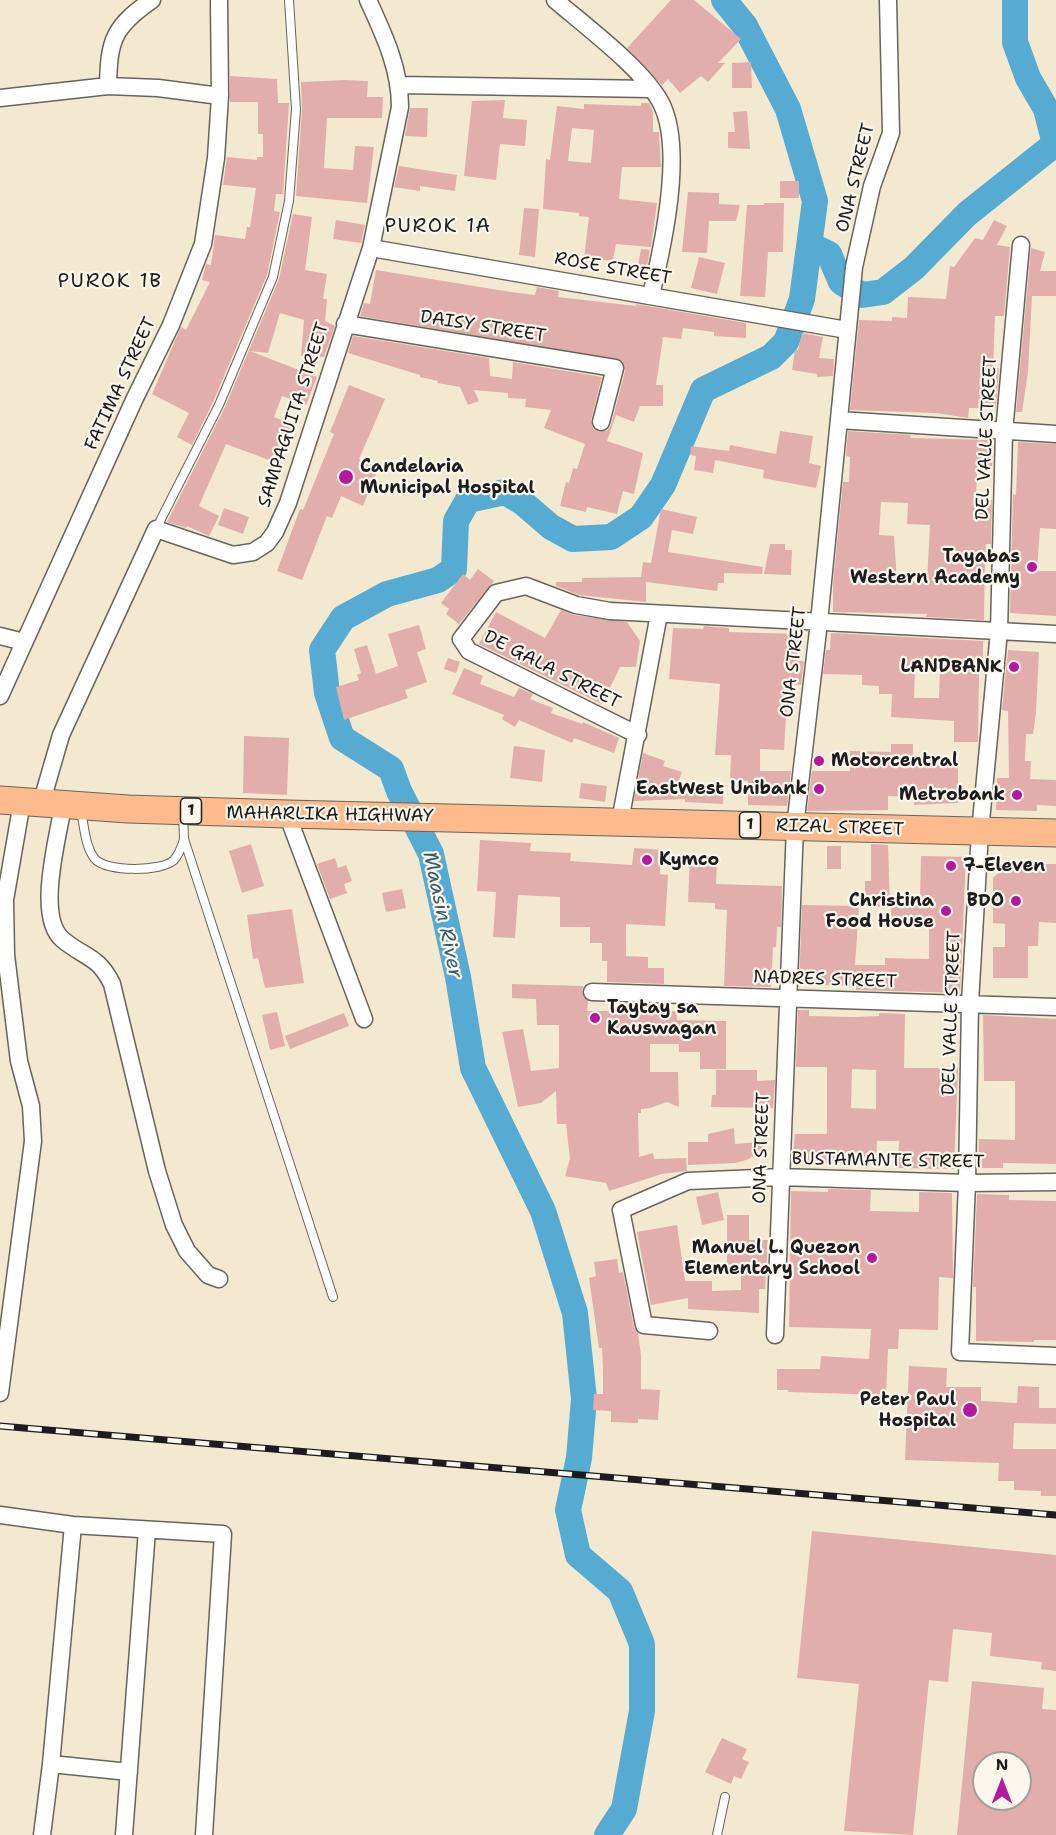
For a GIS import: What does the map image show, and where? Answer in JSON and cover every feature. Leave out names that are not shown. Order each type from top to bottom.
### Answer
[{"type":"main road","name":"MAHARLIKA HIGHWAY","points":[[41,804],[183,811],[443,817]]},
{"type":"main road","name":"RIZAL STREET","points":[[443,817],[1056,833]]},
{"type":"street","points":[[108,86],[109,57],[114,36],[133,13],[152,0]]},
{"type":"street","name":"FATIMA STREET","points":[[0,696],[190,282],[203,244],[212,199],[220,96],[219,0]]},
{"type":"street","name":"SAMPAGUITA STREET","points":[[156,529],[233,555],[253,552],[267,543],[288,503],[371,248],[400,107],[400,85],[393,58],[368,0]]},
{"type":"street","points":[[555,0],[638,73],[662,104],[669,127],[671,152],[665,232],[651,295]]},
{"type":"street","name":"ONA STREET","points":[[775,1335],[795,827],[819,622],[854,267],[872,186],[891,132],[888,0]]},
{"type":"street","points":[[400,85],[651,90]]},
{"type":"street","points":[[0,98],[108,86],[158,88],[220,96]]},
{"type":"street","name":"DEL VALLE STREET","points":[[1021,245],[1004,432],[999,631],[980,832],[970,1004],[967,1183],[960,1352],[1056,1356]]},
{"type":"street","name":"ROSE STREET","points":[[371,248],[847,330]]},
{"type":"street","name":"DAISY STREET","points":[[345,324],[615,368],[601,422]]},
{"type":"street","points":[[839,420],[1056,434]]},
{"type":"street","points":[[0,1393],[33,1141],[31,1106],[20,1061],[6,955],[5,900],[41,804],[61,735],[156,529]]},
{"type":"street","name":"DE GALA STREET","points":[[638,735],[469,651],[461,639],[496,593],[526,586],[576,605],[610,611],[1056,634]]},
{"type":"street","name":"DE GALA STREET","points":[[620,821],[659,614]]},
{"type":"street","points":[[0,636],[24,642]]},
{"type":"street","points":[[41,804],[53,927],[62,939],[104,967],[112,984],[157,1171],[174,1225],[187,1251],[208,1275],[219,1279]]},
{"type":"street","points":[[286,814],[364,1019]]},
{"type":"street","name":"NADRES STREET","points":[[592,992],[1056,1007]]},
{"type":"street","name":"BUSTAMANTE STREET","points":[[709,1331],[644,1325],[621,1210],[688,1181],[780,1177],[967,1183],[1056,1182]]},
{"type":"street","points":[[0,1515],[73,1525],[223,1534],[204,1835]]},
{"type":"street","points":[[42,1835],[51,1764],[73,1525]]},
{"type":"street","points":[[124,1835],[147,1530]]},
{"type":"street","points":[[51,1764],[129,1772]]},
{"type":"lane","points":[[156,529],[219,405],[273,277],[289,201],[296,109],[289,0]]},
{"type":"lane","points":[[41,804],[89,849],[96,861],[109,867],[156,869],[173,861],[184,839]]},
{"type":"lane","points":[[183,811],[184,839],[333,1297]]},
{"type":"lane","points":[[717,1835],[724,1797]]},
{"type":"building","points":[[671,0],[694,0],[741,39],[718,63],[725,63],[708,82],[701,76],[680,93],[668,79],[662,85],[627,48]]},
{"type":"building","points":[[751,62],[752,88],[732,88],[732,63]]},
{"type":"building","points":[[230,76],[277,79],[278,103],[289,103],[283,194],[276,194],[274,211],[280,212],[267,275],[213,402],[192,445],[177,437],[189,413],[152,394],[181,327],[186,330],[210,282],[202,280],[206,264],[211,265],[215,235],[245,239],[247,227],[250,227],[256,188],[223,185],[227,157],[257,160],[257,157],[263,157],[263,134],[258,134],[258,102],[230,102]]},
{"type":"building","points":[[368,81],[367,97],[383,97],[382,118],[327,118],[324,168],[353,170],[355,146],[374,147],[367,203],[296,196],[302,109],[301,82]]},
{"type":"building","points":[[505,100],[503,118],[527,120],[525,146],[500,144],[496,180],[464,176],[472,101]]},
{"type":"building","points":[[641,103],[649,103],[653,112],[653,132],[659,132],[661,167],[622,167],[619,199],[657,203],[651,247],[616,244],[613,261],[584,258],[589,217],[579,216],[579,213],[543,209],[546,159],[550,160],[557,106],[584,109],[584,104],[641,106]],"holes":[[[572,128],[594,130],[591,163],[568,161]]]},
{"type":"building","points":[[410,108],[428,108],[427,137],[405,136]]},
{"type":"building","points":[[747,111],[750,149],[728,148],[728,132],[735,132],[733,112]]},
{"type":"building","points":[[399,166],[457,175],[455,191],[420,186],[420,191],[394,187]]},
{"type":"building","points":[[780,181],[799,181],[799,198],[780,198]]},
{"type":"building","points":[[688,192],[719,193],[719,204],[740,205],[736,221],[709,221],[707,253],[682,252]]},
{"type":"building","points":[[764,203],[784,203],[783,252],[768,252],[765,297],[740,296],[747,205],[764,205]]},
{"type":"building","points":[[524,208],[539,209],[535,257],[519,255]]},
{"type":"building","points":[[293,214],[312,217],[305,270],[327,274],[323,299],[327,299],[325,321],[335,326],[324,357],[301,356],[304,320],[280,313],[268,353],[250,351],[317,377],[306,405],[282,396],[274,417],[292,424],[277,463],[226,444],[199,506],[219,516],[209,536],[187,526],[186,528],[167,522],[225,407],[279,279]]},
{"type":"building","points":[[336,220],[365,225],[361,243],[333,239]]},
{"type":"building","points":[[994,220],[1007,226],[997,245],[1010,247],[1004,316],[995,316],[993,368],[999,368],[996,408],[969,408],[968,418],[936,413],[850,410],[859,320],[892,321],[892,317],[907,318],[908,297],[946,299],[950,266],[954,267],[975,238],[983,240]]},
{"type":"building","points":[[1031,248],[1045,252],[1040,271],[1056,271],[1056,296],[1032,296],[1028,372],[1022,412],[1016,412]]},
{"type":"building","points":[[641,249],[650,250],[647,267],[638,265]]},
{"type":"building","points":[[699,257],[725,263],[717,294],[691,288]]},
{"type":"building","points":[[376,270],[535,295],[537,287],[559,291],[558,297],[636,306],[636,304],[746,323],[746,338],[714,336],[714,332],[683,328],[681,339],[663,337],[656,385],[663,385],[663,406],[640,406],[634,422],[616,415],[607,441],[643,453],[634,494],[623,491],[617,514],[587,507],[586,512],[560,506],[566,482],[569,483],[573,468],[577,469],[585,444],[544,428],[551,410],[525,407],[526,399],[508,398],[508,393],[474,390],[479,401],[468,405],[460,387],[437,383],[438,381],[348,353],[353,336],[489,358],[490,376],[512,379],[513,362],[602,377],[591,420],[593,429],[599,432],[608,430],[611,425],[625,371],[622,361],[360,316],[364,303],[370,304]]},
{"type":"building","points":[[802,333],[823,337],[819,358],[834,359],[833,376],[817,377],[817,374],[792,370],[795,350],[798,350]]},
{"type":"building","points":[[349,385],[385,399],[359,459],[379,467],[363,506],[341,496],[332,518],[327,516],[302,580],[277,571],[300,509],[303,510],[334,434],[330,432]]},
{"type":"building","points":[[780,431],[813,436],[809,463],[821,466],[816,488],[763,478],[764,470],[715,460],[713,473],[694,470],[696,456],[690,455],[691,446],[729,451],[730,445],[776,454]]},
{"type":"building","points":[[848,431],[911,435],[910,438],[993,440],[992,468],[977,467],[976,500],[992,500],[991,544],[986,544],[985,558],[984,620],[926,617],[927,614],[833,612],[833,584],[843,482],[849,482],[850,457],[846,456]],"holes":[[[881,502],[908,503],[907,524],[930,525],[927,582],[897,582],[894,536],[879,535]]]},
{"type":"building","points":[[1018,442],[1056,444],[1056,529],[1040,528],[1037,571],[1056,571],[1056,616],[1010,613],[1013,494],[1016,495]]},
{"type":"building","points":[[224,508],[249,517],[243,534],[218,525]]},
{"type":"building","points":[[661,509],[697,517],[693,534],[672,530],[668,552],[763,567],[762,574],[724,573],[724,583],[718,583],[717,591],[646,582],[646,602],[579,595],[556,586],[556,582],[582,582],[582,578],[641,577],[643,562],[651,563]]},
{"type":"building","points":[[770,544],[785,544],[785,550],[792,550],[791,575],[764,574]]},
{"type":"building","points":[[478,569],[494,581],[459,624],[446,614],[449,609],[441,603],[463,574],[470,580]]},
{"type":"building","points":[[561,610],[574,615],[627,622],[640,641],[636,667],[620,667],[602,704],[479,644],[496,612],[545,638]]},
{"type":"building","points":[[419,625],[426,649],[417,652],[427,682],[405,690],[408,698],[344,720],[336,687],[359,680],[357,675],[361,673],[354,649],[367,645],[376,674],[398,666],[388,634]]},
{"type":"building","points":[[704,626],[729,628],[729,632],[798,634],[797,661],[804,661],[801,685],[788,684],[784,750],[760,749],[760,771],[791,771],[787,806],[748,805],[748,781],[730,780],[731,755],[715,755],[720,684],[669,679],[673,628],[703,629]]},
{"type":"building","points":[[831,633],[983,641],[983,672],[979,672],[978,742],[954,742],[954,721],[891,717],[892,694],[879,694],[879,686],[862,685],[862,675],[823,674],[826,650],[830,650]],"holes":[[[915,668],[940,668],[939,698],[914,698]]]},
{"type":"building","points":[[1008,650],[1039,652],[1036,712],[1033,734],[1026,734],[1025,761],[1031,761],[1030,779],[1056,780],[1056,806],[1037,805],[1037,811],[996,810],[997,778],[1009,778],[1008,711],[1002,710]]},
{"type":"building","points":[[448,658],[460,662],[456,673],[444,669]]},
{"type":"building","points":[[464,668],[483,676],[480,684],[514,697],[519,688],[533,694],[530,699],[553,708],[551,713],[582,724],[583,722],[619,738],[614,753],[574,738],[572,743],[519,720],[515,727],[502,719],[504,715],[452,694]]},
{"type":"building","points":[[244,736],[289,738],[287,795],[243,793]]},
{"type":"building","points":[[891,744],[913,744],[913,758],[958,758],[958,803],[914,805],[914,797],[888,796],[888,810],[807,811],[812,771],[850,771],[850,751],[891,752]]},
{"type":"building","points":[[514,746],[545,750],[542,782],[510,778]]},
{"type":"building","points":[[643,753],[665,761],[663,766],[682,772],[676,788],[723,785],[723,804],[685,802],[685,799],[634,801]]},
{"type":"building","points":[[581,783],[607,786],[605,802],[579,798]]},
{"type":"building","points":[[480,840],[531,843],[530,851],[571,853],[570,861],[632,865],[634,848],[661,850],[660,874],[668,875],[665,926],[626,924],[626,956],[648,957],[648,968],[664,968],[664,984],[607,982],[607,961],[602,961],[602,943],[590,943],[590,927],[560,927],[560,897],[518,895],[515,938],[493,937],[496,892],[477,891]]},
{"type":"building","points":[[251,844],[264,886],[242,893],[229,851]]},
{"type":"building","points":[[871,844],[888,845],[890,907],[865,906],[865,881],[871,881]]},
{"type":"building","points":[[827,846],[841,846],[841,869],[827,869]]},
{"type":"building","points":[[690,856],[717,857],[716,884],[782,886],[781,927],[777,927],[776,947],[773,947],[771,987],[724,986],[727,910],[715,909],[715,903],[688,902]]},
{"type":"building","points":[[921,856],[966,857],[960,993],[856,990],[856,986],[799,984],[802,905],[859,906],[855,965],[885,965],[885,958],[929,959],[929,924],[891,921],[891,900],[920,901]]},
{"type":"building","points":[[335,858],[338,868],[346,865],[352,881],[344,884],[347,893],[330,899],[317,864]]},
{"type":"building","points":[[1008,864],[1056,864],[1056,923],[1039,922],[1038,946],[1028,946],[1028,978],[993,978],[993,947],[1005,947],[1005,924],[993,923],[993,878]]},
{"type":"building","points":[[402,889],[406,908],[386,912],[382,893]]},
{"type":"building","points":[[292,909],[304,983],[265,988],[258,958],[253,959],[247,915]]},
{"type":"building","points":[[512,984],[583,986],[582,992],[588,1001],[587,1011],[676,1011],[677,1020],[726,1021],[726,1069],[700,1069],[700,1052],[679,1052],[679,1044],[650,1044],[650,1072],[678,1072],[679,1107],[667,1102],[641,1109],[641,1113],[638,1113],[639,1157],[653,1153],[654,1159],[686,1158],[687,1171],[662,1174],[609,1191],[606,1183],[565,1176],[570,1159],[566,1124],[557,1124],[556,1091],[541,1103],[518,1107],[502,1032],[523,1029],[531,1071],[559,1068],[559,1025],[537,1025],[536,999],[512,998]]},
{"type":"building","points":[[798,1010],[809,1010],[809,1016],[855,1017],[879,1016],[879,1013],[905,1014],[904,1068],[958,1068],[954,1169],[898,1168],[899,1141],[877,1141],[876,1163],[792,1163],[795,1134],[826,1134],[827,1132],[827,1067],[796,1067]],"holes":[[[852,1069],[876,1070],[876,1109],[851,1108]]]},
{"type":"building","points":[[277,1012],[285,1046],[270,1050],[262,1015]]},
{"type":"building","points":[[344,1013],[349,1026],[290,1049],[285,1036]]},
{"type":"building","points":[[983,1015],[1056,1019],[1056,1164],[1003,1163],[1003,1168],[978,1168],[979,1139],[1015,1140],[1015,1081],[984,1081]]},
{"type":"building","points":[[716,1070],[757,1070],[757,1081],[775,1080],[773,1108],[711,1107],[712,1095],[716,1095]]},
{"type":"building","points":[[734,1128],[735,1144],[769,1141],[749,1159],[736,1163],[688,1165],[688,1142],[708,1142],[708,1134]]},
{"type":"building","name":"Manuel L. Quezon Elementary School","points":[[828,1189],[871,1190],[870,1211],[919,1212],[919,1192],[952,1193],[953,1278],[939,1277],[938,1330],[899,1329],[898,1349],[888,1349],[886,1395],[777,1390],[777,1369],[820,1369],[821,1356],[869,1359],[871,1329],[789,1327],[791,1191],[828,1192]]},
{"type":"building","points":[[718,1192],[724,1220],[702,1225],[696,1197]]},
{"type":"building","points":[[977,1194],[1009,1195],[1009,1200],[1056,1201],[1056,1340],[976,1341],[976,1287],[973,1287]]},
{"type":"building","points":[[727,1215],[749,1215],[749,1240],[768,1240],[765,1289],[759,1289],[759,1313],[688,1309],[688,1298],[651,1305],[637,1232],[677,1225],[685,1281],[712,1281],[712,1291],[741,1290],[741,1265],[727,1265]]},
{"type":"building","points":[[617,1259],[619,1273],[623,1272],[634,1327],[638,1333],[641,1355],[641,1389],[660,1390],[658,1420],[638,1419],[638,1423],[611,1422],[611,1411],[593,1410],[594,1394],[603,1394],[603,1370],[602,1348],[599,1348],[589,1278],[596,1276],[594,1262]]},
{"type":"building","points":[[909,1366],[947,1368],[946,1387],[981,1387],[981,1401],[1017,1403],[1018,1386],[1039,1387],[1039,1408],[1056,1408],[1056,1424],[1014,1423],[1013,1449],[1056,1449],[1056,1496],[1041,1496],[1041,1491],[1014,1490],[1014,1481],[998,1481],[999,1463],[905,1460]]},
{"type":"building","points":[[812,1531],[1056,1555],[1056,1671],[1041,1669],[1042,1662],[990,1656],[992,1633],[953,1629],[948,1682],[929,1680],[913,1835],[844,1831],[859,1684],[797,1678]]},
{"type":"building","points":[[972,1681],[1044,1688],[1042,1709],[1056,1710],[1056,1835],[957,1835]]},
{"type":"building","points":[[722,1738],[747,1749],[742,1759],[749,1762],[741,1779],[734,1776],[731,1784],[705,1772]]},
{"type":"waterway","name":"Maasin River","points":[[607,1835],[624,1809],[642,1711],[642,1644],[620,1591],[578,1555],[568,1510],[579,1458],[584,1399],[575,1313],[543,1211],[473,1068],[458,977],[431,854],[399,791],[391,769],[342,738],[327,693],[322,650],[343,618],[387,594],[438,580],[454,569],[456,521],[468,500],[505,492],[522,502],[551,527],[573,539],[611,537],[641,517],[663,485],[703,390],[771,357],[786,342],[802,299],[815,201],[788,109],[745,26],[724,0]]},
{"type":"waterway","points":[[810,245],[829,254],[841,282],[862,295],[883,292],[914,268],[967,214],[1055,144],[1046,109],[1028,78],[1015,42],[1015,0]]},
{"type":"railway","points":[[0,1426],[1056,1515]]},
{"type":"place","name":"Candelaria Municipal Hospital","points":[[346,477]]},
{"type":"place","name":"Tayabas Western Academy","points":[[1032,567]]},
{"type":"place","name":"LANDBANK","points":[[1014,667]]},
{"type":"place","name":"Motorcentral","points":[[819,761]]},
{"type":"place","name":"EastWest Unibank","points":[[819,789]]},
{"type":"place","name":"Metrobank","points":[[1017,795]]},
{"type":"place","name":"Kymco","points":[[647,860]]},
{"type":"place","name":"7-Eleven","points":[[951,866]]},
{"type":"place","name":"BDO","points":[[1016,901]]},
{"type":"place","name":"Christina Food House","points":[[946,911]]},
{"type":"place","name":"Taytay sa Kauswagan","points":[[595,1018]]},
{"type":"place","name":"Manuel L. Quezon Elementary School","points":[[872,1258]]},
{"type":"place","name":"Peter Paul Hospital","points":[[970,1410]]},
{"type":"district","name":"PUROK 1A","points":[[438,227]]},
{"type":"district","name":"PUROK 1B","points":[[110,282]]}]
